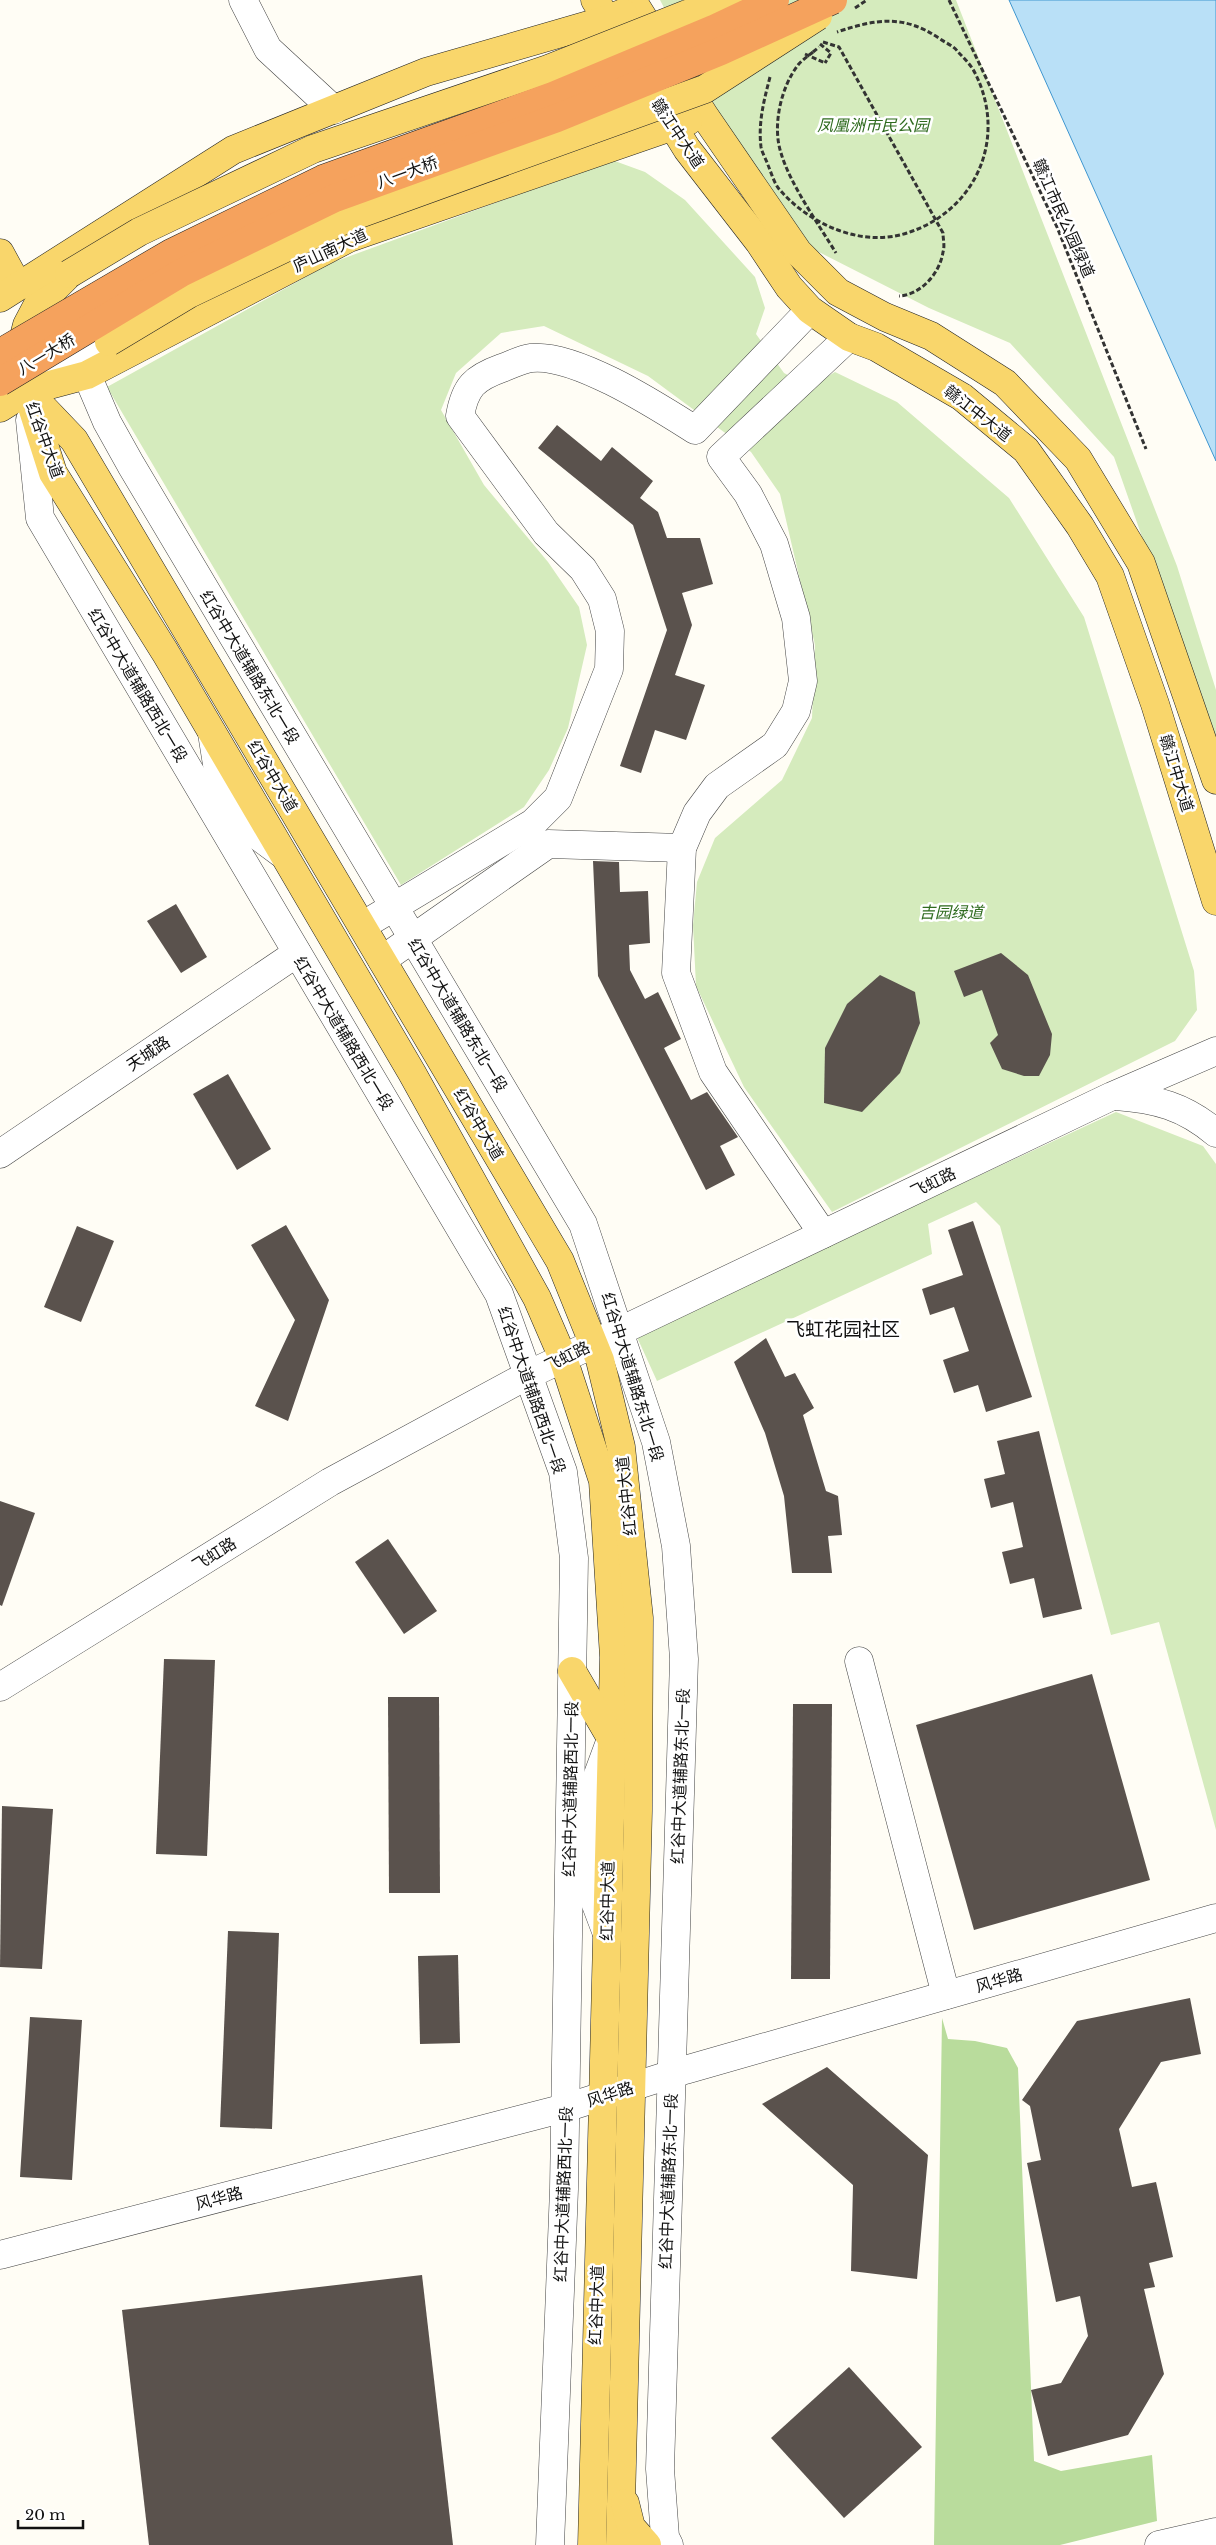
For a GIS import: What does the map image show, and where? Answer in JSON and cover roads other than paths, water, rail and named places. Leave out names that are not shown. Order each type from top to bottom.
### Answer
[{"type":"highway","name":"八一大桥","points":[[0,353],[171,253],[323,178],[553,96],[716,28],[775,0]]},
{"type":"highway","name":"八一大桥","points":[[0,382],[181,273],[335,198],[556,118],[842,4]]},
{"type":"main road","points":[[27,391],[20,352],[27,325],[37,306],[69,274],[139,232],[313,149],[548,69],[687,14],[733,0]]},
{"type":"main road","points":[[0,254],[9,292],[233,150],[426,72],[601,10],[634,4]]},
{"type":"main road","name":"赣江中大道","points":[[634,4],[704,116],[798,252],[838,292],[884,317],[931,336],[1005,383],[1078,459],[1141,563],[1216,780]]},
{"type":"main road","points":[[109,342],[189,294],[348,218],[705,89],[842,4]]},
{"type":"main road","name":"赣江中大道","points":[[601,10],[672,127],[759,242],[789,287],[810,310],[849,336],[876,348],[962,397],[1026,450],[1080,526],[1113,585],[1155,704],[1216,901]]},
{"type":"main road","name":"庐山南大道","points":[[0,408],[27,391],[87,375],[349,238],[704,116]]},
{"type":"main road","name":"红谷中大道","points":[[27,391],[53,473],[212,732],[412,1073],[537,1298],[563,1358],[604,1481],[614,1657],[592,2545]]},
{"type":"main road","name":"红谷中大道","points":[[27,391],[74,440],[362,926],[560,1261],[600,1360],[621,1446],[639,1618],[638,1811],[620,2545]]},
{"type":"main road","points":[[572,1670],[611,1738]]},
{"type":"main road","points":[[572,2545],[593,2473]]},
{"type":"main road","points":[[622,2492],[632,2527],[647,2545]]},
{"type":"street","points":[[243,0],[268,48],[334,110]]},
{"type":"street","points":[[694,430],[810,310]]},
{"type":"street","points":[[721,457],[849,336]]},
{"type":"street","points":[[27,391],[109,342]]},
{"type":"street","points":[[382,960],[412,939],[540,833],[558,798],[609,669],[610,631],[602,599],[582,569],[546,533],[460,416],[464,394],[484,374],[531,358],[572,364],[644,398],[694,430],[721,457],[748,494],[774,544],[796,618],[803,681],[796,711],[775,745],[717,786],[697,813],[682,848],[676,973],[713,1072],[823,1234]]},
{"type":"street","name":"红谷中大道辅路东北一段","points":[[87,375],[106,422],[583,1224],[656,1442],[676,1546],[684,1660],[660,2469],[666,2538],[669,2545]]},
{"type":"street","name":"红谷中大道辅路西北一段","points":[[27,391],[40,518],[499,1294],[563,1472],[574,1558],[565,2108],[550,2545]]},
{"type":"street","points":[[362,926],[394,907],[540,833],[682,848]]},
{"type":"street","name":"天城路","points":[[0,1154],[296,953]]},
{"type":"street","name":"飞虹路","points":[[0,1686],[330,1482],[528,1375],[1112,1096],[1216,1051]]},
{"type":"street","points":[[1112,1096],[1150,1099],[1172,1106],[1199,1119],[1216,1133]]},
{"type":"street","points":[[859,1660],[946,1995]]},
{"type":"street","name":"风华路","points":[[0,2255],[565,2108],[672,2074],[1216,1918]]},
{"type":"street","points":[[1158,2545],[1185,2542],[1216,2532]]},
{"type":"water","points":[[1009,0],[1216,0],[1216,461]]},
{"type":"district","name":"飞虹花园社区","points":[[843,1329]]},
{"type":"park label","name":"凤凰洲市民公园","points":[[873,125]]},
{"type":"park label","name":"吉园绿道","points":[[951,912]]}]
